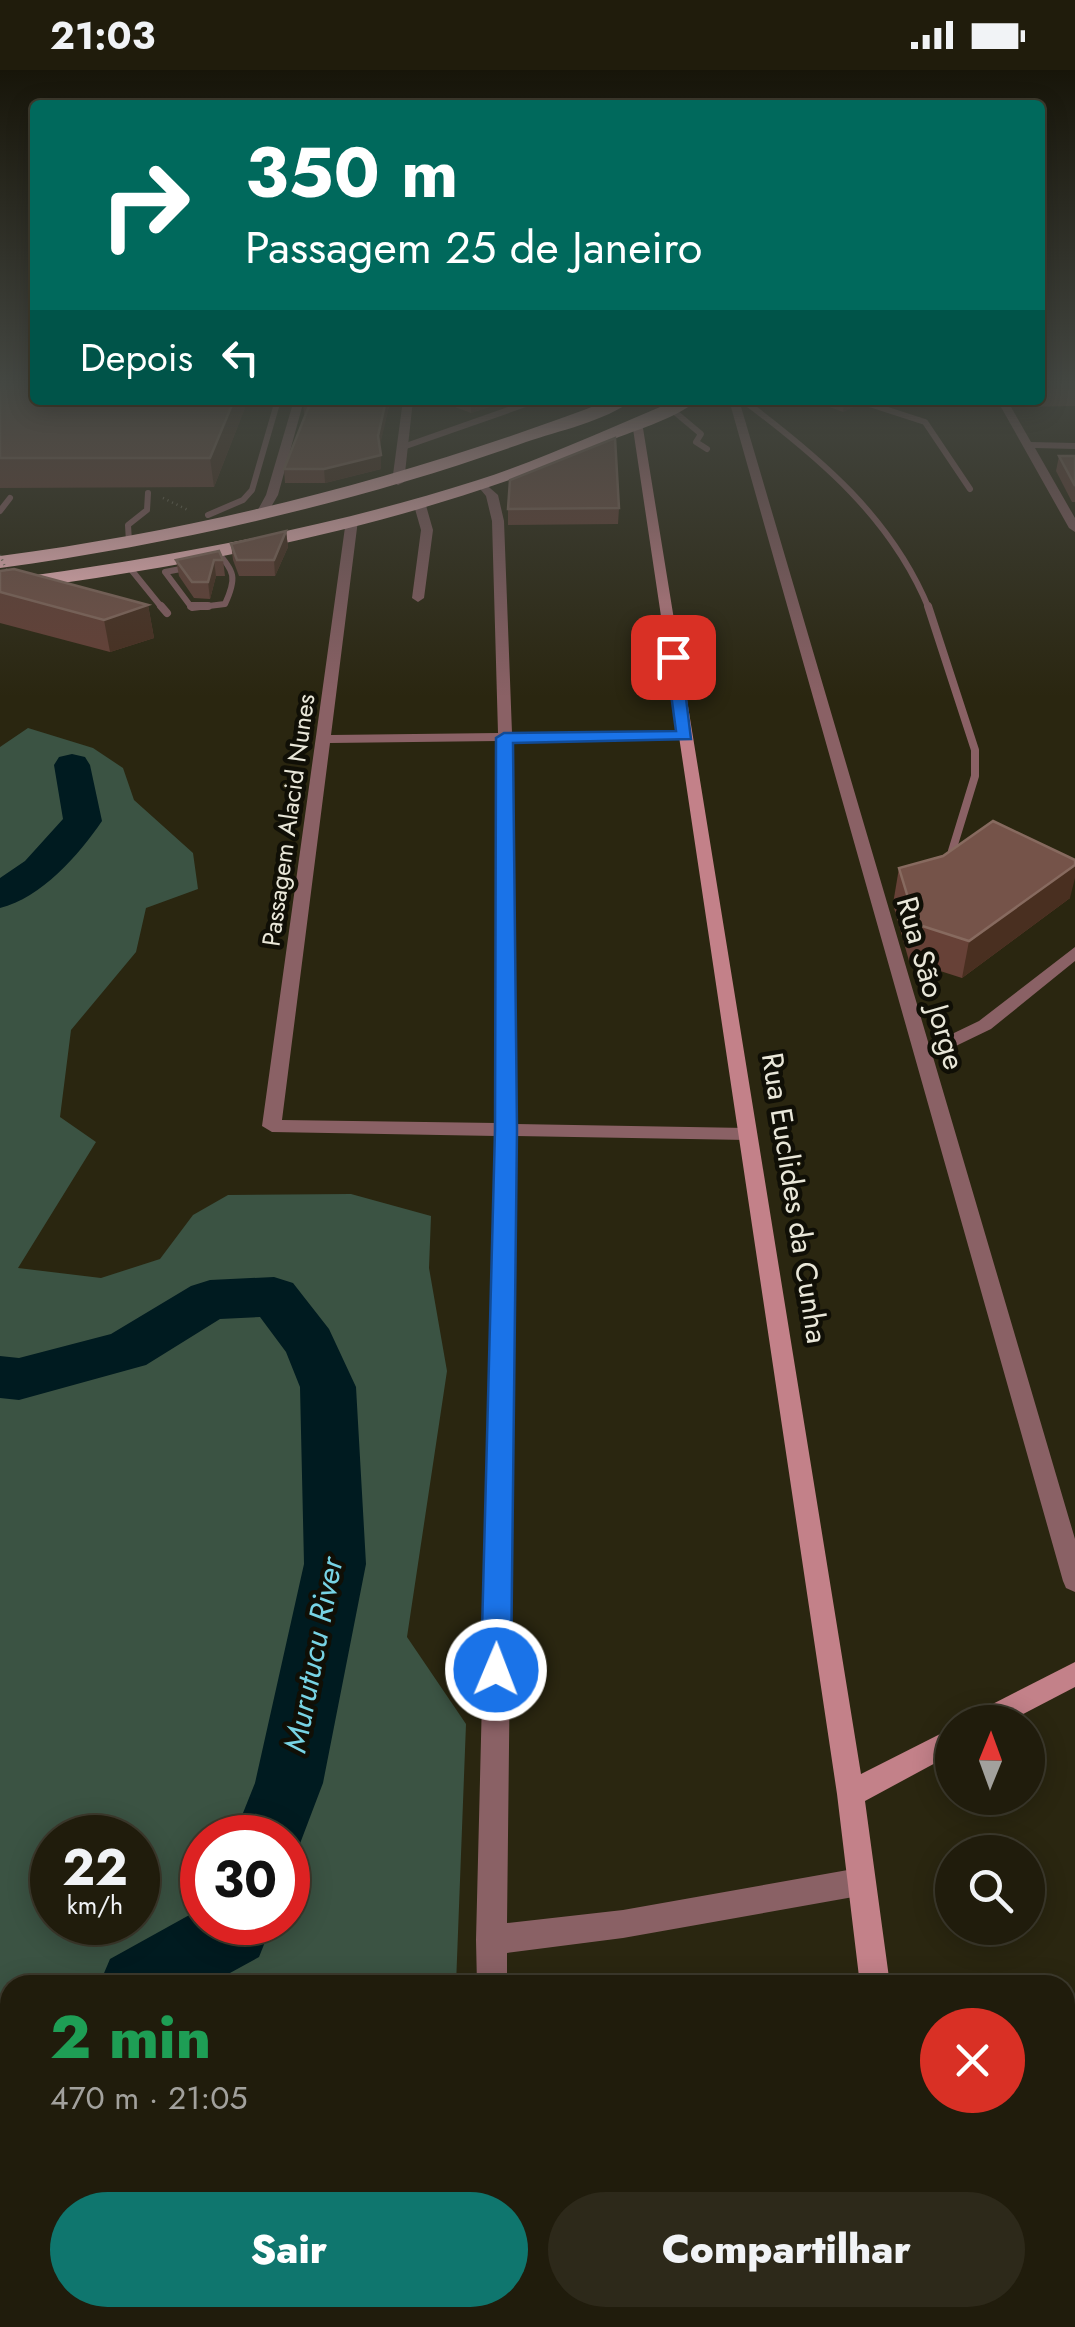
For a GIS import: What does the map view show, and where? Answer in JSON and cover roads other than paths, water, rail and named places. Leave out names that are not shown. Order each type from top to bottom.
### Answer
[{"type":"highway","points":[[0,558],[129,542],[260,517],[381,486]]},
{"type":"highway","points":[[7,586],[58,583],[220,556],[474,486]]},
{"type":"street","points":[[260,517],[274,486]]},
{"type":"street","points":[[484,486],[492,495],[498,521],[504,738],[506,1130],[492,1975]]},
{"type":"street","name":"Rua Euclides da Cunha","points":[[647,486],[851,1794],[873,1975]]},
{"type":"street","name":"Rua São Jorge","points":[[759,486],[1075,1582]]},
{"type":"street","points":[[1051,486],[1075,528]]},
{"type":"street","points":[[418,598],[427,530],[420,502]]},
{"type":"street","name":"Passagem Alacid Nunes","points":[[352,520],[272,1126],[506,1130]]},
{"type":"street","points":[[323,739],[685,735]]},
{"type":"street","points":[[923,1055],[985,1025],[1073,962]]},
{"type":"street","points":[[506,1130],[748,1134]]},
{"type":"street","points":[[1016,1705],[1075,1674]]},
{"type":"street","points":[[851,1794],[935,1749]]},
{"type":"street","points":[[491,1940],[622,1924],[859,1882]]},
{"type":"lane","points":[[208,515],[248,496],[251,486]]},
{"type":"lane","points":[[842,486],[894,543],[920,586],[976,750],[975,776],[952,851]]},
{"type":"lane","points":[[129,542],[128,524],[147,510],[151,490]]},
{"type":"lane","points":[[0,512],[10,498]]},
{"type":"lane","points":[[220,556],[234,570],[235,583],[225,604],[192,608],[165,572],[220,556]]},
{"type":"lane","points":[[130,568],[167,614]]},
{"type":"waterway","name":"Murutucu River","points":[[0,896],[39,869],[83,821],[72,765]]},
{"type":"waterway","name":"Murutucu River","points":[[0,1377],[19,1379],[127,1350],[210,1300],[274,1297],[310,1344],[328,1387],[335,1564],[289,1783],[277,1815]]},
{"type":"waterway","name":"Murutucu River","points":[[154,1975],[208,1945]]}]
